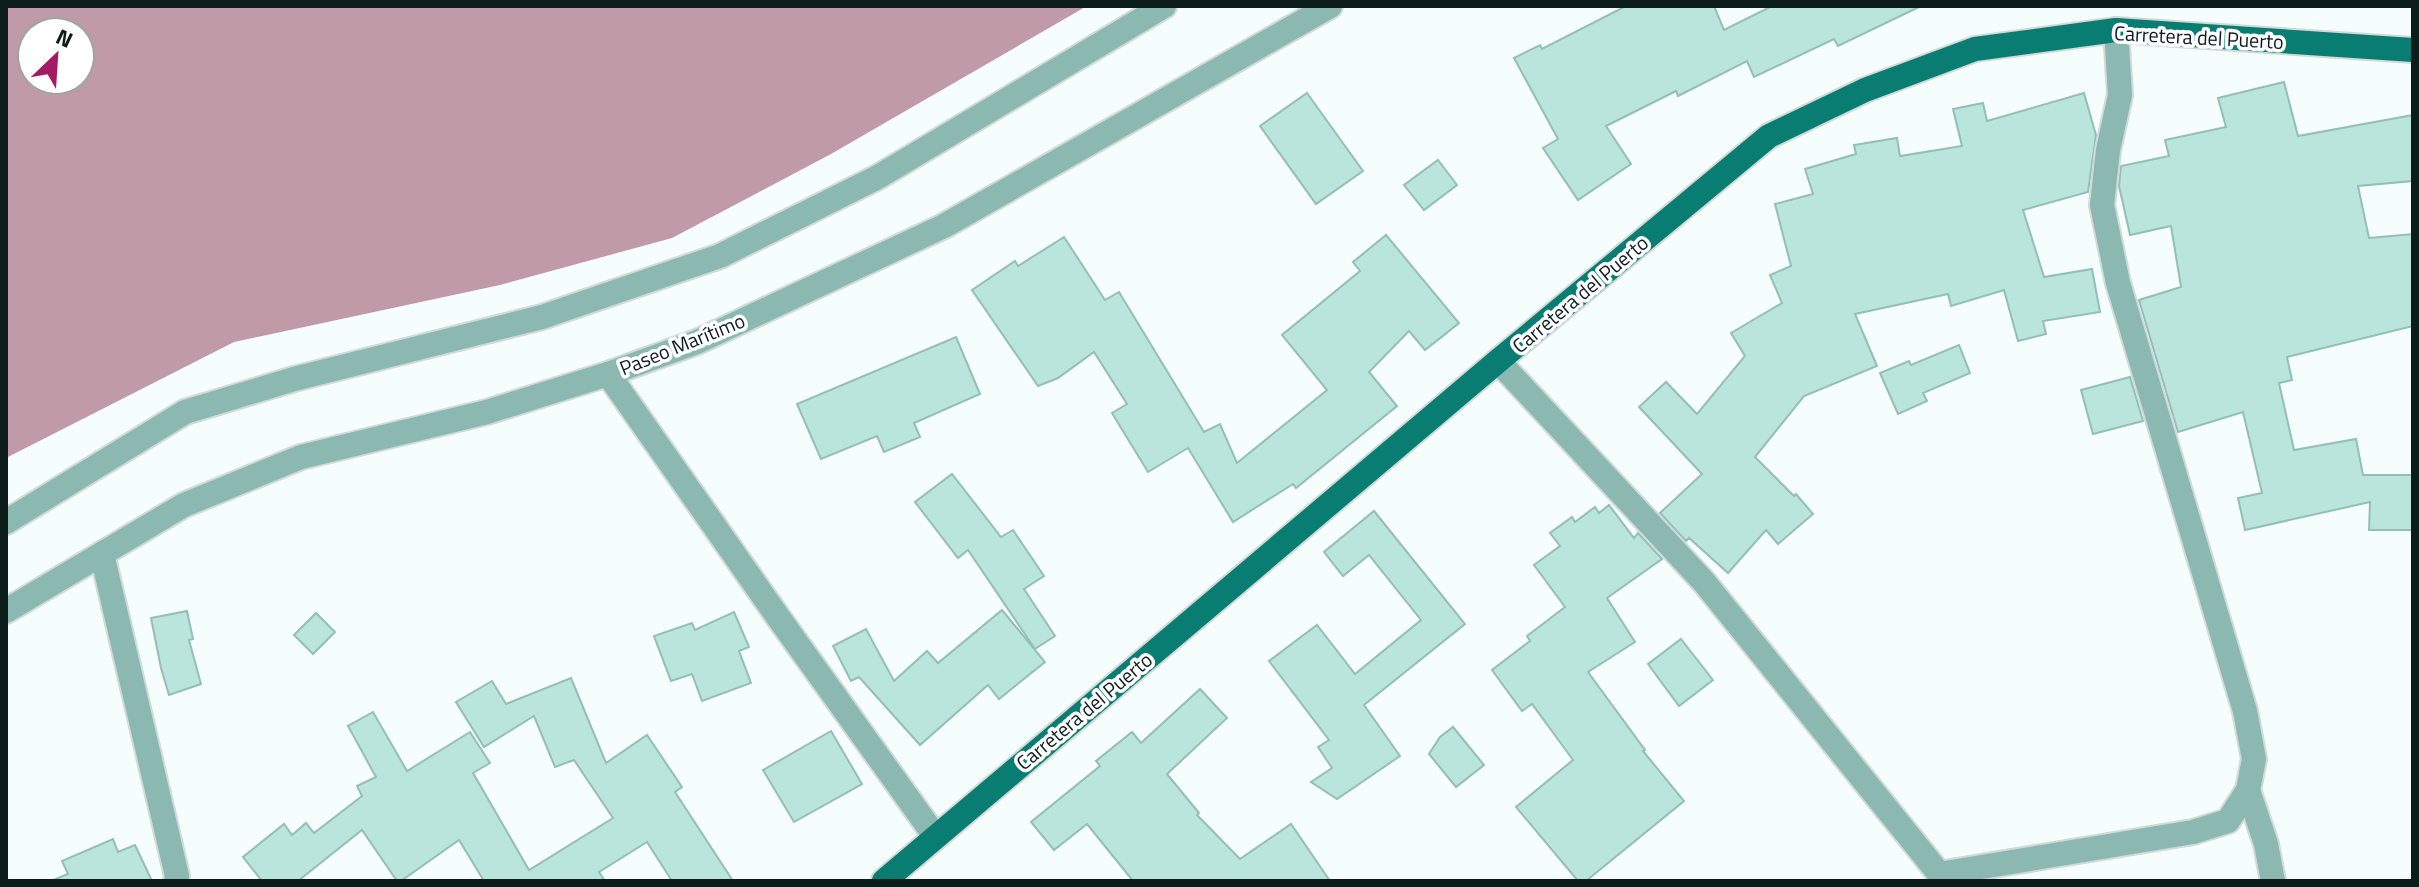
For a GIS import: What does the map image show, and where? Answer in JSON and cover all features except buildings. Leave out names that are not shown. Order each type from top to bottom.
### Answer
[{"type":"main road","name":"Carretera del Puerto","points":[[884,881],[1769,136],[1865,90],[1975,49],[2116,30],[2413,50]]},
{"type":"street","points":[[6,522],[185,412],[294,379],[542,317],[720,256],[878,177],[1164,6]]},
{"type":"street","name":"Paseo Marítimo","points":[[6,611],[184,505],[301,457],[487,412],[697,342],[944,226],[1330,6]]},
{"type":"street","points":[[1498,361],[1704,582],[1942,877],[2193,832],[2228,821],[2248,790],[2254,759],[2245,711],[2118,283],[2102,205],[2108,150],[2120,95],[2116,30]]},
{"type":"street","points":[[608,374],[935,836]]},
{"type":"street","points":[[102,554],[176,881]]},
{"type":"street","points":[[2248,790],[2266,844],[2273,881]]},
{"type":"shaded area","points":[[6,6],[1087,6],[831,154],[672,238],[500,285],[234,342],[6,458]]}]
